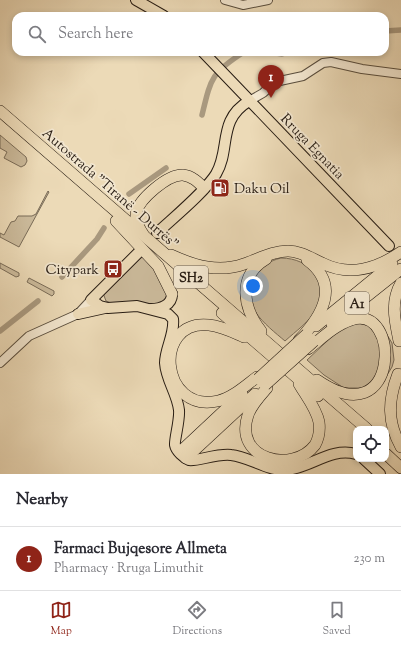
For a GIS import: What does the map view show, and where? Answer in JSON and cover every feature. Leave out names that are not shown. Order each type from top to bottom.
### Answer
[{"type":"highway","name":"Autostrada \"Tiranë - Durrës\"","points":[[0,111],[151,243],[272,344],[354,426]]},
{"type":"highway","name":"Autostrada \"Tiranë - Durrës\"","points":[[0,120],[254,342],[290,363],[364,426]]},
{"type":"highway","points":[[204,188],[190,177],[178,176],[169,179],[146,197],[139,206],[136,217],[138,226],[151,243],[184,261],[217,269],[234,267],[270,254],[289,251],[336,269],[358,271],[380,264],[401,252]]},
{"type":"highway","points":[[116,221],[154,262],[172,294]]},
{"type":"highway","points":[[272,344],[253,320],[245,296],[245,286],[252,270],[270,256],[284,254],[300,257],[313,264],[321,276],[325,287],[325,301],[311,338]]},
{"type":"highway","name":"A1","points":[[290,363],[311,338],[359,289],[401,258]]},
{"type":"highway","name":"A1","points":[[311,338],[401,269]]},
{"type":"highway","points":[[401,283],[396,296],[394,309],[399,358],[389,411],[392,426],[401,447]]},
{"type":"highway","points":[[290,363],[339,390],[360,394],[376,390],[388,382],[397,367],[399,358],[395,341],[385,327],[376,322],[364,319],[346,322],[311,338]]},
{"type":"highway","points":[[254,342],[232,331],[207,324],[194,327],[187,330],[175,341],[170,354],[170,368],[174,382],[180,389],[194,399],[202,401],[217,401],[224,399],[262,382]]},
{"type":"highway","points":[[262,382],[248,415],[246,428],[247,439],[254,453],[264,462],[277,466],[291,465],[303,459],[313,450],[319,430],[318,417],[290,363]]},
{"type":"highway","points":[[183,455],[262,382],[290,363]]},
{"type":"highway","points":[[389,448],[401,458]]},
{"type":"highway","points":[[389,457],[401,468]]},
{"type":"main road","points":[[136,0],[157,12]]},
{"type":"main road","name":"Rruga Egnatia","points":[[206,56],[389,246]]},
{"type":"main road","points":[[157,233],[204,188],[218,170],[230,121],[238,109],[249,101]]},
{"type":"main road","points":[[108,308],[100,306],[91,300],[138,253]]},
{"type":"main road","points":[[101,289],[100,298],[103,302],[112,306],[153,309],[166,306],[172,298],[172,294]]},
{"type":"main road","points":[[172,294],[175,310],[174,324],[165,364],[168,378],[179,408],[179,424],[174,443],[183,455],[196,461],[215,455],[232,455],[272,468],[286,470],[332,454],[353,454]]},
{"type":"main road","points":[[78,314],[119,306]]},
{"type":"main road","points":[[145,308],[172,316],[174,324]]},
{"type":"main road","points":[[367,462],[380,474]]},
{"type":"street","points":[[225,0],[243,5],[268,0]]},
{"type":"street","points":[[249,101],[263,93],[275,82],[303,76],[319,65],[327,62],[401,74]]},
{"type":"street","points":[[0,363],[12,350],[29,336],[78,314],[91,300]]},
{"type":"shaded area","points":[[0,135],[26,157],[27,161],[25,165],[21,167],[4,158],[7,152],[0,148]]},
{"type":"shaded area","points":[[48,191],[49,192],[19,247],[0,237],[0,233],[4,235],[11,222],[15,221],[18,216],[32,216],[36,214]]},
{"type":"shaded area","points":[[142,254],[152,264],[169,297],[160,306],[111,303],[106,301],[103,293]]},
{"type":"shaded area","points":[[281,258],[301,262],[309,267],[319,281],[321,290],[320,300],[316,310],[302,326],[285,341],[262,320],[251,304],[249,294],[250,285],[264,266]]},
{"type":"shaded area","points":[[0,263],[19,273],[19,276],[16,277],[0,268]]},
{"type":"shaded area","points":[[29,278],[54,291],[54,294],[52,296],[27,282]]},
{"type":"shaded area","points":[[358,323],[384,330],[392,343],[394,360],[392,367],[384,380],[372,388],[344,388],[324,375],[307,360],[340,329]]},
{"type":"waterway","points":[[389,31],[401,30]]},
{"type":"waterway","points":[[202,115],[208,92],[214,78],[219,71],[238,56]]},
{"type":"waterway","points":[[129,194],[166,168]]},
{"type":"waterway","points":[[62,277],[97,239],[104,228]]},
{"type":"waterway","points":[[0,331],[38,301]]},
{"type":"place","name":"Farmaci Bujqesore Allmeta","points":[[271,98]]},
{"type":"place","name":"Daku Oil","points":[[220,188]]},
{"type":"place","name":"Citypark","points":[[113,269]]}]
